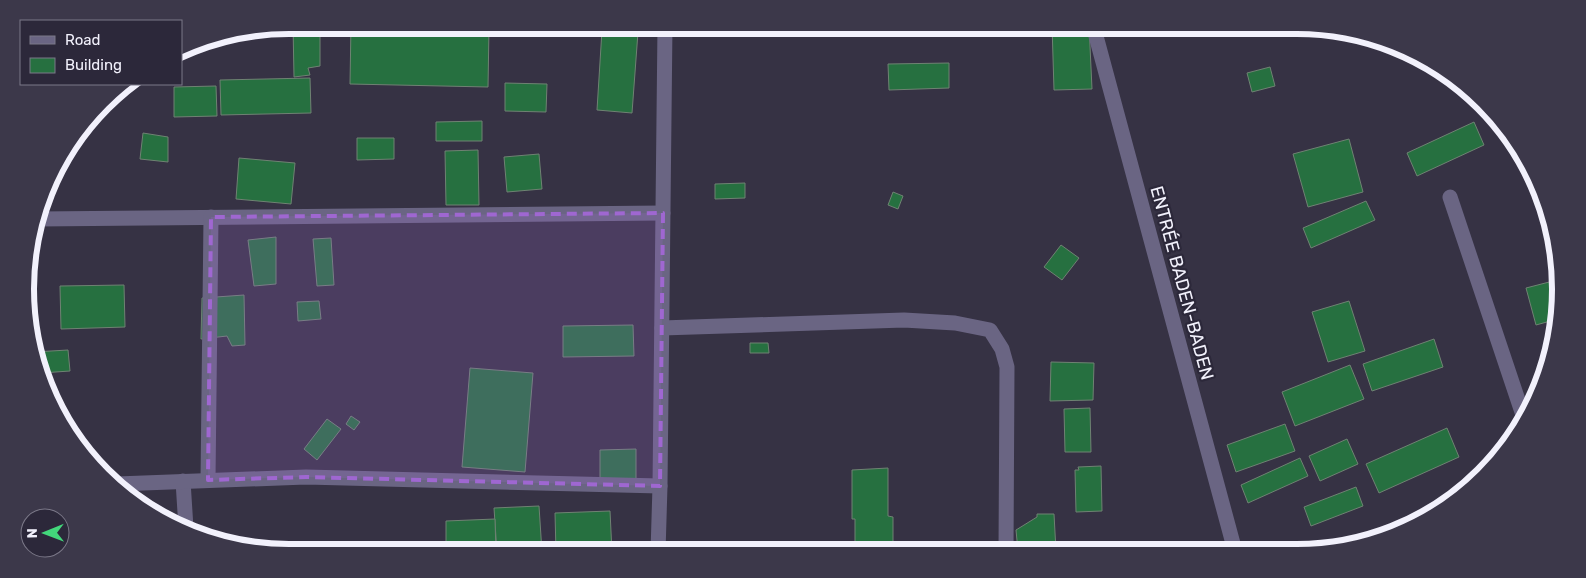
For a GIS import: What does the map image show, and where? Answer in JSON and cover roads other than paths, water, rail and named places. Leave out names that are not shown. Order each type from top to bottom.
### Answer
[{"type":"street","points":[[658,544],[665,34]]},
{"type":"street","name":"ENTRÉE BADEN-BADEN","points":[[1095,34],[1233,544]]},
{"type":"street","points":[[1450,197],[1521,411]]},
{"type":"street","points":[[43,219],[664,213]]},
{"type":"street","points":[[208,480],[211,217]]},
{"type":"street","points":[[662,328],[904,320],[955,323],[990,330],[1002,349],[1007,367],[1006,544]]},
{"type":"street","points":[[124,484],[306,477],[660,486]]},
{"type":"street","points":[[183,481],[186,523]]}]
